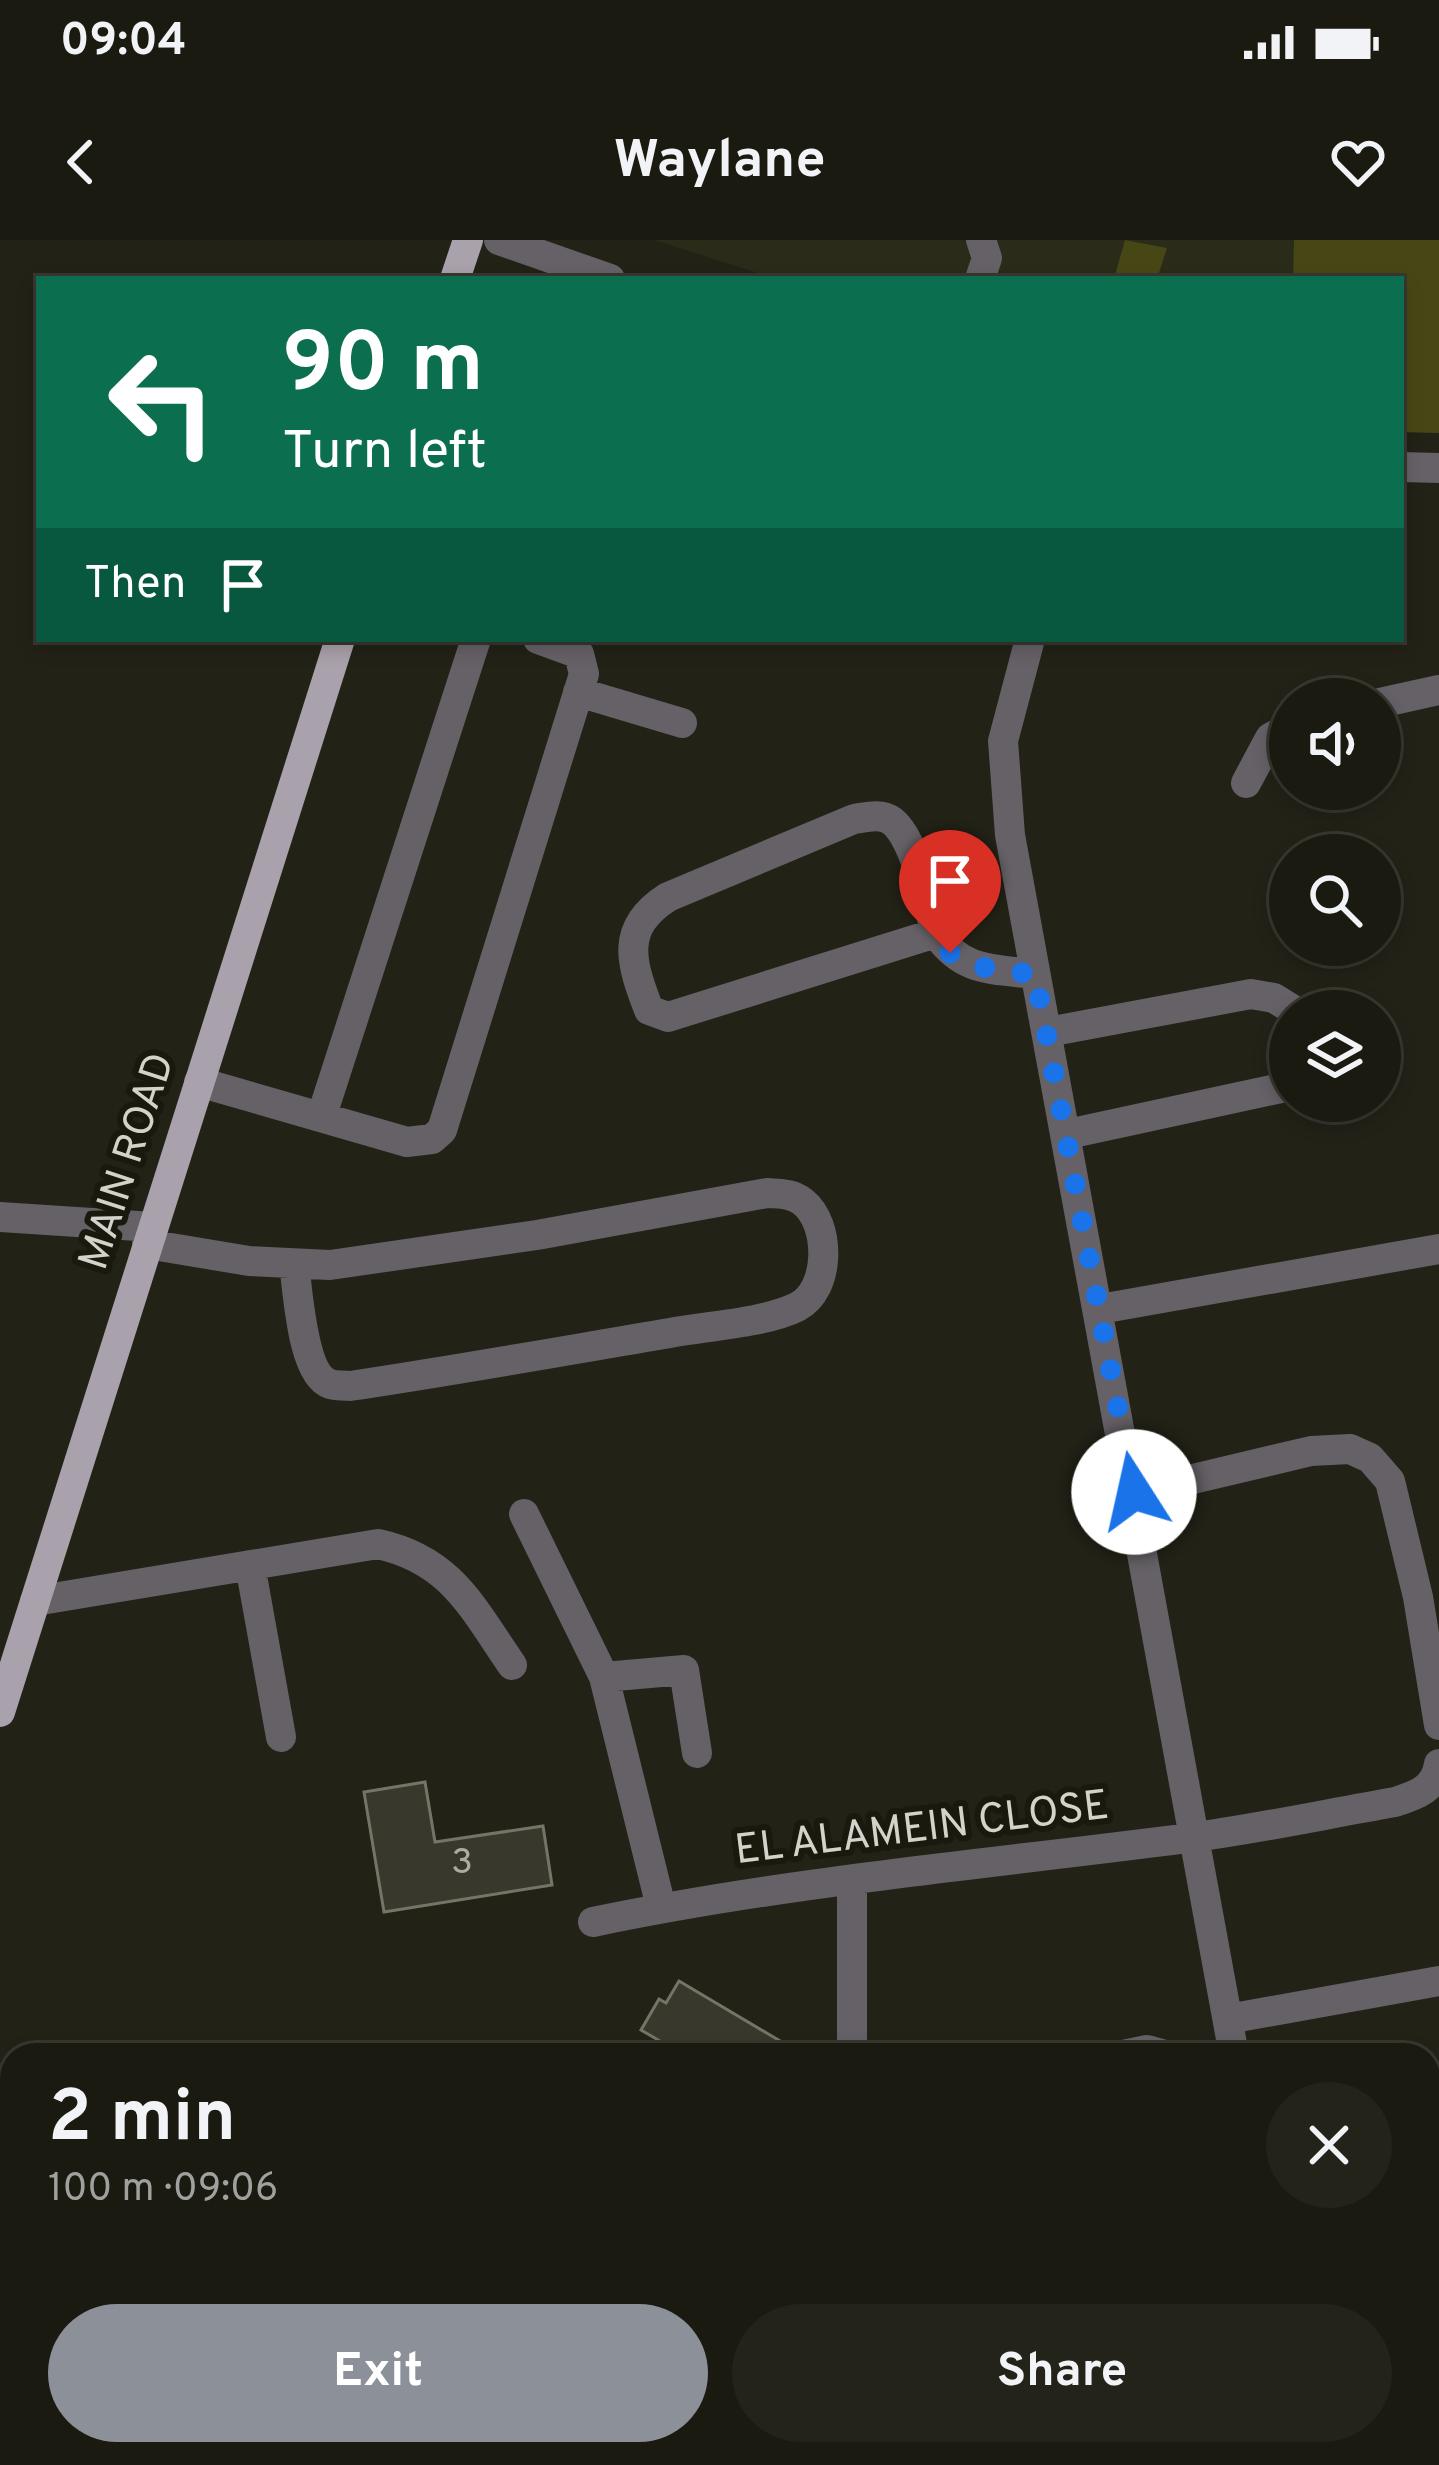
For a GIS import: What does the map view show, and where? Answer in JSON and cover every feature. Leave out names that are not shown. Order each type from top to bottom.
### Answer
[{"type":"main road","points":[[456,276],[468,240]]},
{"type":"main road","name":"MAIN ROAD","points":[[0,1712],[339,642]]},
{"type":"street","points":[[499,240],[601,276]]},
{"type":"street","points":[[981,240],[987,259],[981,276]]},
{"type":"street","points":[[1404,467],[1439,468]]},
{"type":"street","points":[[322,1115],[475,642]]},
{"type":"street","points":[[199,1082],[407,1142],[433,1139],[442,1130],[584,674],[584,659],[548,642]]},
{"type":"street","points":[[1029,642],[1003,741],[1010,835],[1232,2043]]},
{"type":"street","points":[[1401,698],[1439,690]]},
{"type":"street","points":[[578,692],[682,724]]},
{"type":"street","points":[[1246,783],[1269,739]]},
{"type":"street","points":[[936,933],[668,1017],[649,1010],[632,947],[637,925],[649,909],[668,897],[854,819],[877,815],[891,820],[901,832],[936,933],[950,953],[965,963],[1035,974]]},
{"type":"street","points":[[1048,1032],[1251,994],[1269,997]]},
{"type":"street","points":[[1068,1134],[1269,1091]]},
{"type":"street","points":[[0,1216],[150,1236],[249,1262],[330,1265],[767,1193],[790,1194],[805,1203],[815,1218],[823,1248],[813,1295],[797,1307],[705,1327],[350,1386],[329,1384],[317,1375],[308,1355],[294,1264]]},
{"type":"street","points":[[1100,1309],[1439,1249]]},
{"type":"street","points":[[1134,1492],[1311,1451],[1350,1449],[1370,1458],[1390,1480],[1418,1597],[1439,1725]]},
{"type":"street","points":[[524,1514],[604,1677],[661,1907]]},
{"type":"street","points":[[35,1601],[378,1544],[435,1565],[512,1665]]},
{"type":"street","points":[[250,1565],[281,1737]]},
{"type":"street","points":[[604,1677],[684,1670],[697,1753]]},
{"type":"street","name":"EL ALAMEIN CLOSE","points":[[593,1922],[661,1907],[852,1880],[1195,1837],[1395,1802],[1422,1793],[1437,1777],[1439,1764]]},
{"type":"street","points":[[852,1880],[852,2043]]},
{"type":"street","points":[[1228,2019],[1439,1981]]},
{"type":"shaded area","points":[[654,240],[1439,240],[1439,433],[1404,432],[1404,276],[768,276]]},
{"type":"shaded area","points":[[1125,240],[1167,248],[1158,276],[1115,276]]},
{"type":"shaded area","points":[[1294,240],[1439,240],[1439,433],[1404,432],[1404,276],[1293,276]]},
{"type":"building","points":[[425,1782],[435,1842],[543,1826],[552,1885],[384,1912],[364,1792]]},
{"type":"building","points":[[679,1981],[784,2043],[663,2043],[641,2030],[659,1999],[666,2003]]},
{"type":"route","points":[[950,953],[988,969],[1035,974],[1134,1492]]}]
